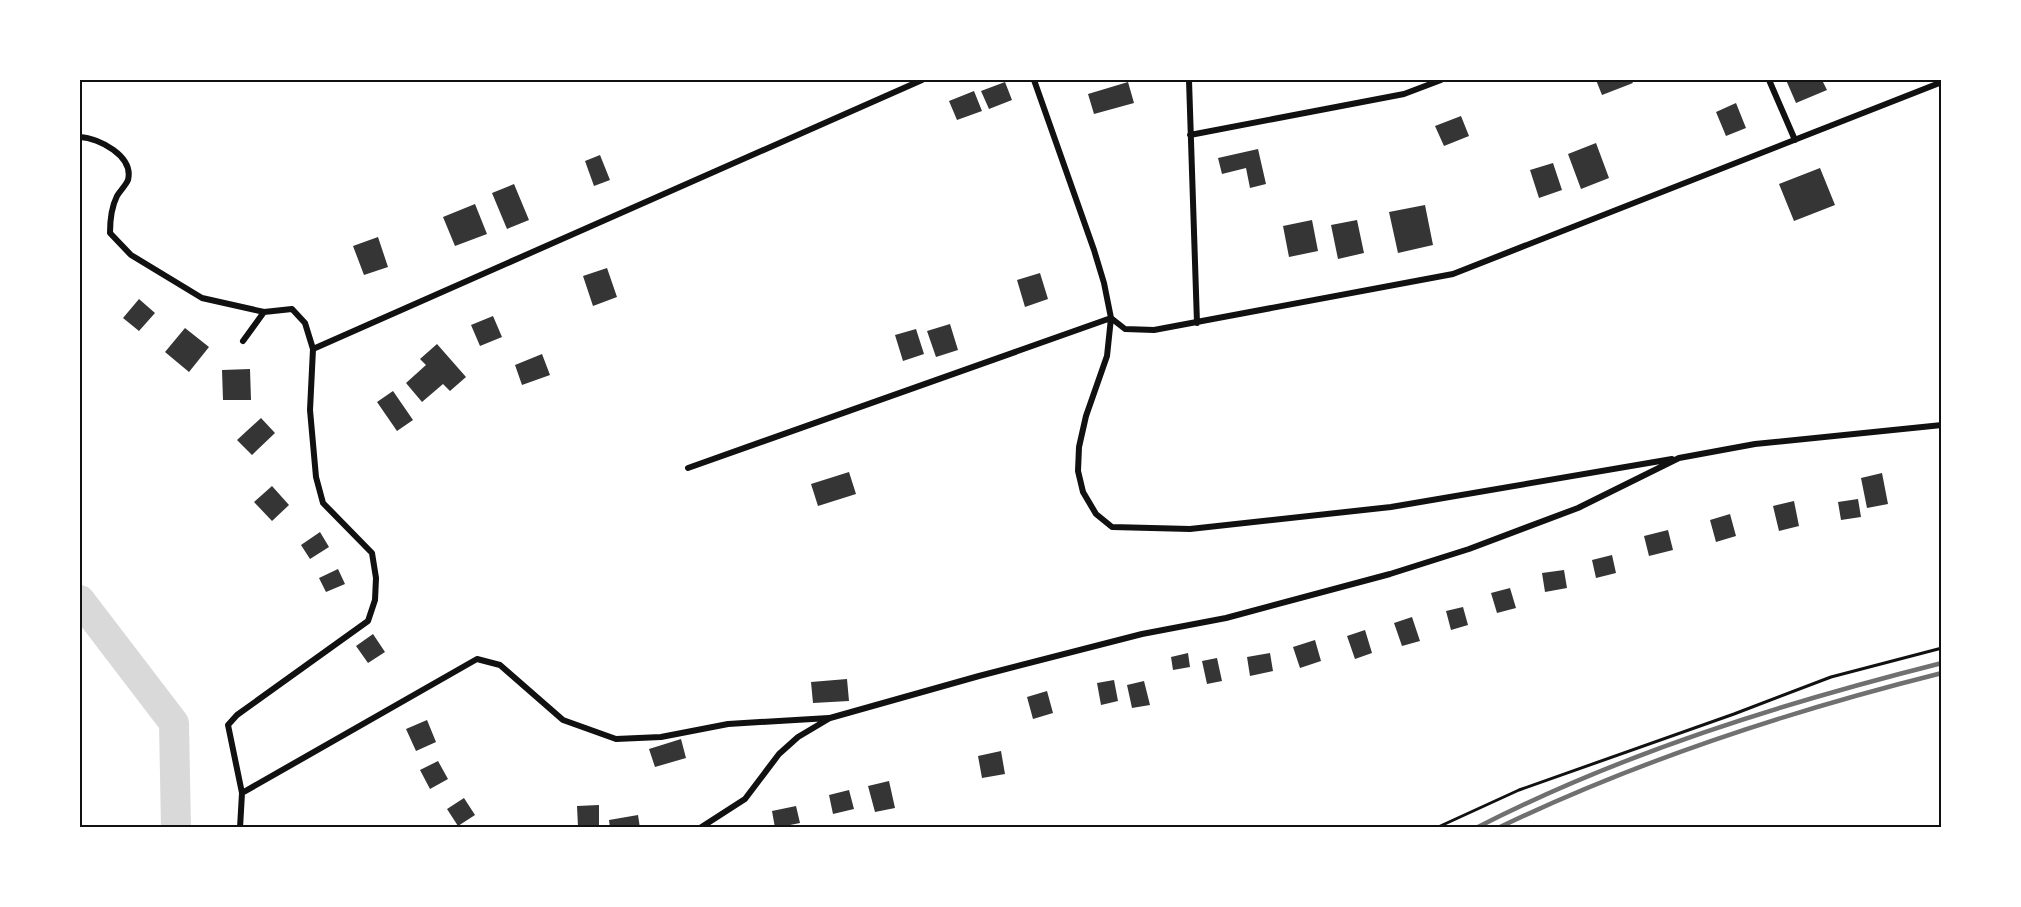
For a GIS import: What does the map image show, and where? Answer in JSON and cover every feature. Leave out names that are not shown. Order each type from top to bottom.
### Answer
[{"type":"street","points":[[313,349],[922,80]]},
{"type":"street","points":[[1034,80],[1094,250],[1111,318],[1107,356],[1084,426],[1078,471],[1083,492],[1096,514],[1112,527],[1190,529],[1391,507],[1755,444],[1941,425]]},
{"type":"street","points":[[1189,80],[1197,323]]},
{"type":"street","points":[[1190,135],[1404,94],[1440,80]]},
{"type":"street","points":[[1769,80],[1795,140]]},
{"type":"street","points":[[1111,318],[1125,329],[1154,330],[1453,274],[1941,82]]},
{"type":"street","points":[[80,137],[102,144],[122,157],[128,180],[116,198],[110,216],[110,233],[131,255],[202,298],[264,312],[292,309],[305,323],[313,349],[310,410],[316,477],[323,503],[372,553],[376,578],[375,600],[368,621],[237,715],[228,725],[242,793],[240,828]]},
{"type":"street","points":[[243,341],[264,312]]},
{"type":"street","points":[[688,468],[1111,318]]},
{"type":"street","points":[[242,793],[477,659],[500,665],[563,720],[616,739],[661,737],[728,724],[830,718],[978,676],[1142,634],[1226,618],[1390,574],[1469,549],[1578,508],[1679,458]]},
{"type":"street","points":[[700,828],[745,799],[779,754],[798,737],[830,718]]},
{"type":"path","points":[[1436,828],[1519,790],[1831,677],[1941,648]]},
{"type":"building","points":[[1596,80],[1631,80],[1633,83],[1602,95]]},
{"type":"building","points":[[1786,80],[1822,80],[1827,90],[1796,103]]},
{"type":"building","points":[[1005,82],[1012,100],[989,109],[981,91]]},
{"type":"building","points":[[1128,82],[1134,103],[1094,114],[1088,94]]},
{"type":"building","points":[[974,91],[982,111],[957,120],[949,101]]},
{"type":"building","points":[[1736,103],[1746,128],[1726,136],[1716,112]]},
{"type":"building","points":[[1461,116],[1469,136],[1444,146],[1435,126]]},
{"type":"building","points":[[1596,143],[1609,178],[1581,189],[1568,154]]},
{"type":"building","points":[[1258,149],[1266,184],[1250,188],[1246,168],[1222,174],[1218,158]]},
{"type":"building","points":[[600,155],[610,180],[594,186],[585,161]]},
{"type":"building","points":[[1553,163],[1562,190],[1539,198],[1530,170]]},
{"type":"building","points":[[1820,168],[1835,205],[1794,221],[1779,184]]},
{"type":"building","points":[[514,184],[529,220],[507,229],[492,193]]},
{"type":"building","points":[[475,204],[487,234],[455,246],[443,217]]},
{"type":"building","points":[[1425,205],[1433,245],[1398,253],[1389,212]]},
{"type":"building","points":[[1312,220],[1318,251],[1289,257],[1283,226]]},
{"type":"building","points":[[1357,220],[1364,253],[1338,259],[1331,225]]},
{"type":"building","points":[[378,237],[388,267],[364,275],[353,246]]},
{"type":"building","points":[[607,268],[617,297],[593,306],[583,276]]},
{"type":"building","points":[[1040,273],[1048,299],[1025,307],[1017,280]]},
{"type":"building","points":[[139,299],[155,313],[139,331],[123,318]]},
{"type":"building","points":[[493,316],[502,337],[480,346],[471,325]]},
{"type":"building","points":[[950,324],[958,350],[936,357],[927,331]]},
{"type":"building","points":[[185,328],[209,347],[189,372],[165,352]]},
{"type":"building","points":[[916,329],[924,354],[903,361],[895,335]]},
{"type":"building","points":[[437,344],[466,377],[450,391],[443,384],[422,402],[406,383],[426,365],[420,359]]},
{"type":"building","points":[[542,354],[550,375],[522,385],[515,365]]},
{"type":"building","points":[[250,369],[251,400],[223,400],[222,370]]},
{"type":"building","points":[[393,391],[413,420],[397,431],[377,402]]},
{"type":"building","points":[[261,418],[275,433],[252,455],[237,440]]},
{"type":"building","points":[[849,472],[856,494],[818,506],[811,484]]},
{"type":"building","points":[[1882,473],[1888,504],[1867,508],[1861,478]]},
{"type":"building","points":[[272,486],[289,505],[272,521],[254,502]]},
{"type":"building","points":[[1858,499],[1861,517],[1841,520],[1838,502]]},
{"type":"building","points":[[1794,501],[1799,526],[1779,531],[1773,506]]},
{"type":"building","points":[[1730,514],[1736,536],[1716,542],[1710,520]]},
{"type":"building","points":[[1668,530],[1673,550],[1649,556],[1644,536]]},
{"type":"building","points":[[320,532],[329,547],[310,559],[301,545]]},
{"type":"building","points":[[1612,555],[1616,573],[1596,578],[1592,560]]},
{"type":"building","points":[[338,569],[345,584],[326,592],[319,578]]},
{"type":"building","points":[[1564,570],[1567,588],[1545,592],[1542,573]]},
{"type":"building","points":[[1510,588],[1516,608],[1497,613],[1491,593]]},
{"type":"building","points":[[1463,607],[1468,625],[1451,630],[1446,611]]},
{"type":"building","points":[[1412,617],[1420,641],[1402,646],[1394,623]]},
{"type":"building","points":[[1365,630],[1372,653],[1355,659],[1347,636]]},
{"type":"building","points":[[373,634],[385,652],[368,663],[356,646]]},
{"type":"building","points":[[1315,640],[1321,661],[1300,668],[1293,647]]},
{"type":"building","points":[[1188,653],[1190,667],[1173,670],[1171,657]]},
{"type":"building","points":[[1270,653],[1273,671],[1250,676],[1247,657]]},
{"type":"building","points":[[1217,658],[1222,681],[1207,684],[1202,661]]},
{"type":"building","points":[[847,679],[849,701],[813,703],[811,682]]},
{"type":"building","points":[[1114,680],[1118,701],[1101,705],[1097,683]]},
{"type":"building","points":[[1144,681],[1150,705],[1132,708],[1127,685]]},
{"type":"building","points":[[1047,691],[1053,713],[1033,719],[1027,697]]},
{"type":"building","points":[[427,720],[436,742],[416,751],[406,729]]},
{"type":"building","points":[[681,739],[686,758],[655,767],[649,749]]},
{"type":"building","points":[[1001,751],[1005,774],[982,778],[978,756]]},
{"type":"building","points":[[438,761],[448,779],[430,789],[420,770]]},
{"type":"building","points":[[889,781],[895,808],[875,812],[868,786]]},
{"type":"building","points":[[849,790],[854,809],[833,814],[829,795]]},
{"type":"building","points":[[464,798],[475,815],[458,826],[447,809]]},
{"type":"building","points":[[599,805],[599,826],[578,827],[577,806]]},
{"type":"building","points":[[796,806],[800,823],[775,828],[772,811]]},
{"type":"building","points":[[638,815],[640,828],[610,828],[609,820]]},
{"type":"waterway","points":[[80,600],[174,723],[176,828]]},
{"type":"railway","points":[[1476,828],[1588,776],[1704,732],[1823,695],[1942,663]]},
{"type":"railway","points":[[1498,828],[1605,780],[1716,739],[1828,704],[1942,673]]}]
